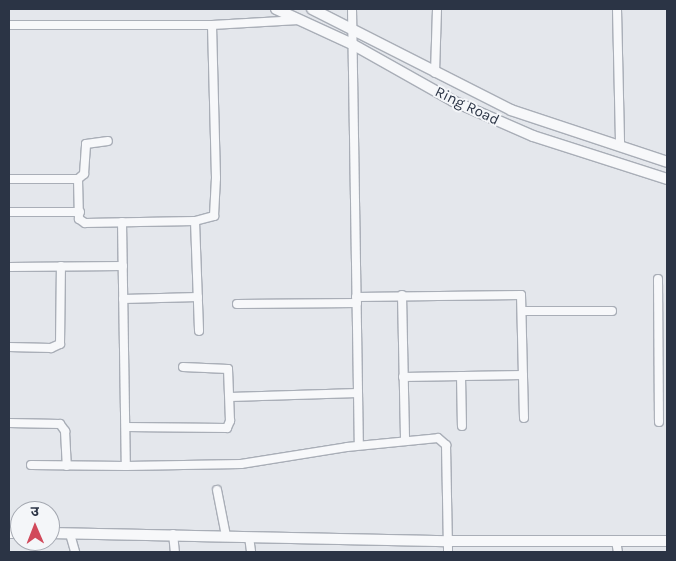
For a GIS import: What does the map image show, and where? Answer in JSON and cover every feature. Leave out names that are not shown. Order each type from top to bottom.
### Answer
[{"type":"street","name":"Ring Road","points":[[276,9],[352,44],[453,101],[533,136],[667,180]]},
{"type":"street","name":"Ring Road","points":[[312,9],[510,110],[667,162]]},
{"type":"street","points":[[352,9],[359,446]]},
{"type":"street","points":[[435,73],[436,9]]},
{"type":"street","points":[[617,9],[620,146]]},
{"type":"street","points":[[9,26],[212,25],[301,20]]},
{"type":"street","points":[[78,179],[79,219],[85,223],[195,221],[209,219],[216,210],[212,25]]},
{"type":"street","points":[[9,180],[78,179],[84,174],[86,144],[108,141]]},
{"type":"street","points":[[9,212],[80,212]]},
{"type":"street","points":[[195,221],[199,331]]},
{"type":"street","points":[[122,222],[126,466]]},
{"type":"street","points":[[9,266],[123,266]]},
{"type":"street","points":[[9,347],[50,348],[60,344],[61,266]]},
{"type":"street","points":[[658,279],[658,422]]},
{"type":"street","points":[[237,304],[357,300],[402,295],[516,294],[523,300],[524,418]]},
{"type":"street","points":[[402,295],[405,440]]},
{"type":"street","points":[[123,299],[198,297]]},
{"type":"street","points":[[523,311],[612,311]]},
{"type":"street","points":[[658,321],[667,321]]},
{"type":"street","points":[[126,427],[227,428],[230,396],[228,369],[183,368]]},
{"type":"street","points":[[658,370],[667,370]]},
{"type":"street","points":[[404,377],[523,375]]},
{"type":"street","points":[[461,376],[462,426]]},
{"type":"street","points":[[230,396],[358,393]]},
{"type":"street","points":[[9,423],[60,424],[65,430],[67,466]]},
{"type":"street","points":[[30,465],[241,464],[359,446],[438,438],[446,445],[448,547]]},
{"type":"street","points":[[217,490],[226,536]]},
{"type":"street","points":[[60,534],[173,534],[448,547],[667,541]]},
{"type":"street","points":[[70,534],[75,552]]},
{"type":"street","points":[[173,534],[175,552]]},
{"type":"street","points":[[249,537],[251,552]]},
{"type":"street","points":[[616,541],[618,552]]}]
